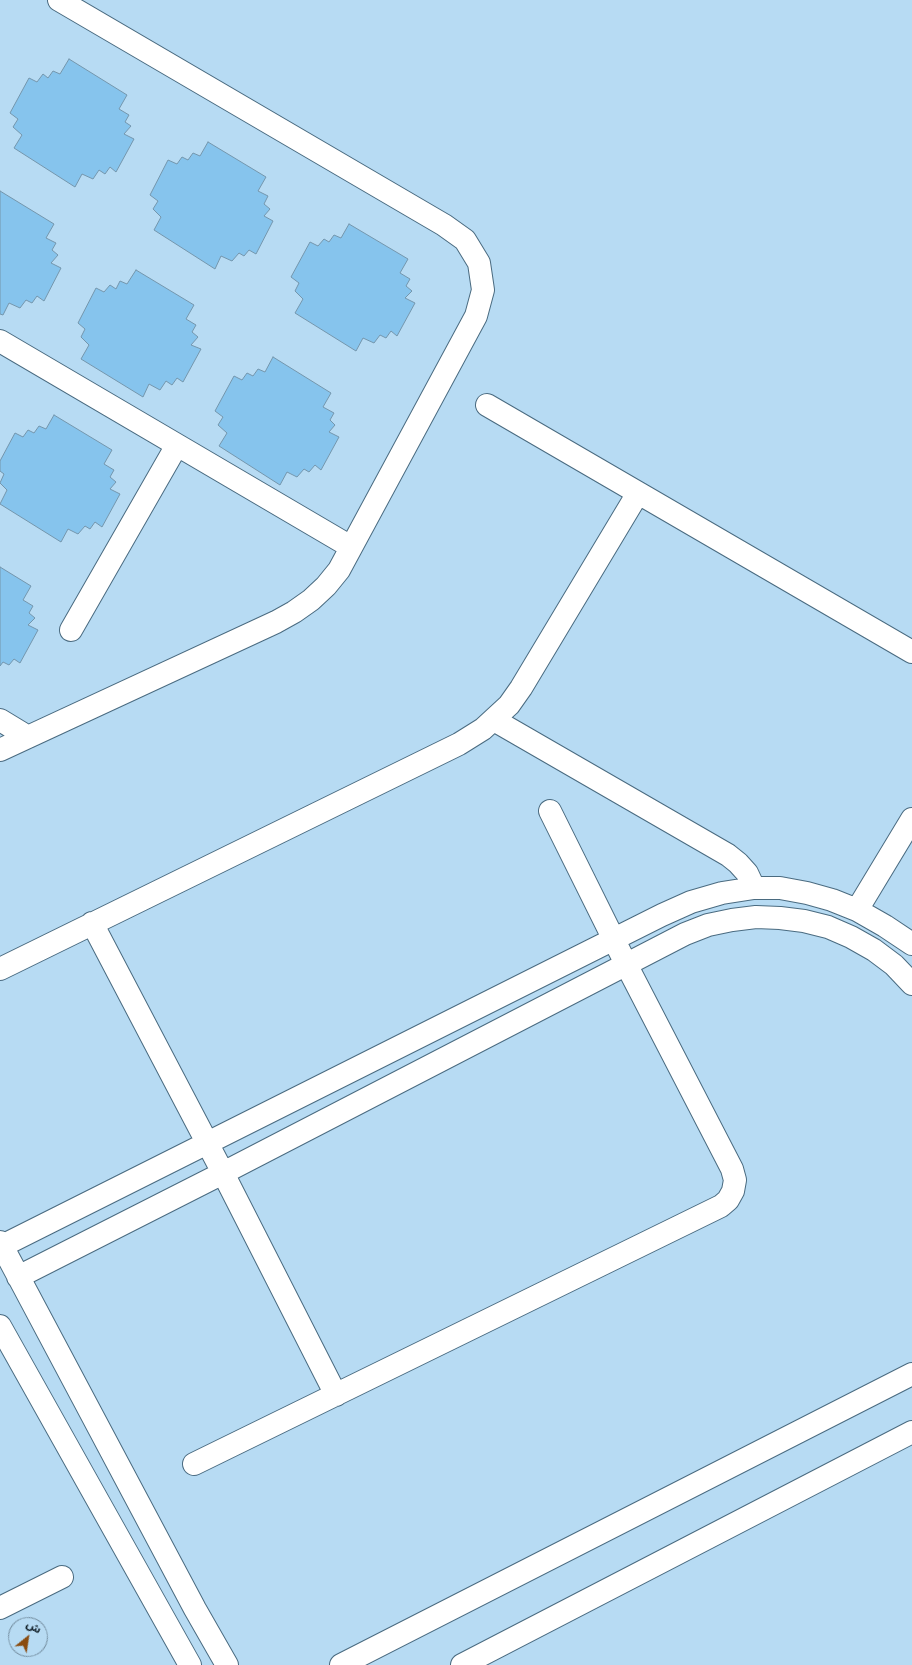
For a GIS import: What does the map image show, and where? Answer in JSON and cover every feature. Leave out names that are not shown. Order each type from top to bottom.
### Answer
[{"type":"street","points":[[0,750],[294,612],[311,600],[326,586],[339,570],[476,316],[483,290],[479,263],[465,240],[444,225],[58,0]]},
{"type":"street","points":[[0,341],[351,547]]},
{"type":"street","points":[[487,405],[912,652]]},
{"type":"street","points":[[71,630],[177,445]]},
{"type":"street","points":[[0,969],[458,744],[483,729],[509,705],[522,688],[638,493]]},
{"type":"street","points":[[0,720],[28,737]]},
{"type":"street","points":[[494,720],[728,855],[747,873],[754,888]]},
{"type":"street","points":[[194,1464],[721,1206],[728,1200],[733,1191],[734,1180],[732,1169],[626,964],[550,811]]},
{"type":"street","points":[[857,910],[912,819]]},
{"type":"street","points":[[227,1665],[206,1630],[1,1244],[208,1144],[614,939],[691,902],[722,893],[754,888],[780,888],[807,893],[832,900],[857,910],[912,944]]},
{"type":"street","points":[[18,1277],[223,1173],[626,964],[685,934],[708,925],[756,917],[804,921],[828,927],[852,937],[874,950],[894,965],[912,984]]},
{"type":"street","points":[[92,924],[208,1144],[336,1394]]},
{"type":"street","points":[[0,1326],[190,1665]]},
{"type":"street","points":[[341,1665],[912,1374]]},
{"type":"street","points":[[462,1665],[912,1432]]},
{"type":"street","points":[[0,1608],[62,1577]]},
{"type":"building","points":[[69,59],[127,95],[119,109],[129,115],[125,122],[131,126],[124,134],[134,139],[116,172],[110,167],[105,174],[99,170],[93,179],[82,174],[75,187],[14,148],[22,135],[13,127],[18,119],[10,113],[29,78],[37,82],[43,74],[48,78],[53,71],[60,74]]},
{"type":"building","points":[[208,142],[266,177],[258,191],[268,196],[264,204],[270,209],[264,216],[273,221],[256,254],[249,250],[244,256],[239,253],[232,261],[221,256],[215,269],[154,230],[161,217],[153,209],[158,201],[150,195],[168,160],[177,164],[182,157],[188,160],[193,153],[200,156]]},
{"type":"building","points":[[0,191],[54,224],[46,238],[56,243],[52,250],[58,255],[51,263],[61,268],[44,301],[37,296],[32,303],[26,300],[20,308],[9,303],[3,315],[0,314]]},
{"type":"building","points":[[349,224],[408,259],[400,273],[410,279],[406,286],[412,291],[405,298],[415,303],[397,336],[391,331],[386,338],[380,335],[374,343],[363,338],[356,351],[295,313],[303,299],[295,291],[299,283],[291,277],[310,242],[318,246],[324,239],[329,242],[334,235],[341,238]]},
{"type":"building","points":[[136,270],[194,305],[186,319],[196,325],[192,332],[198,337],[191,345],[201,349],[183,382],[177,378],[172,385],[166,381],[160,390],[149,384],[143,397],[81,359],[89,345],[81,337],[85,329],[78,323],[96,288],[104,292],[110,285],[116,289],[120,281],[127,284]]},
{"type":"building","points":[[273,357],[331,393],[323,407],[334,413],[330,420],[335,425],[329,432],[339,437],[321,470],[315,465],[309,472],[304,469],[297,477],[287,472],[280,485],[219,446],[227,433],[218,425],[223,417],[215,411],[234,376],[242,380],[247,373],[253,376],[258,369],[265,372]]},
{"type":"building","points":[[54,415],[112,450],[104,464],[114,470],[110,477],[116,482],[110,489],[120,494],[102,527],[95,522],[90,529],[85,526],[78,534],[68,529],[61,542],[0,504],[7,490],[0,483],[4,474],[0,471],[0,461],[15,433],[23,437],[28,430],[34,433],[39,426],[46,429]]},
{"type":"building","points":[[0,567],[31,586],[23,600],[33,606],[29,613],[35,618],[28,625],[38,630],[20,663],[14,659],[9,665],[3,662],[0,666]]}]
